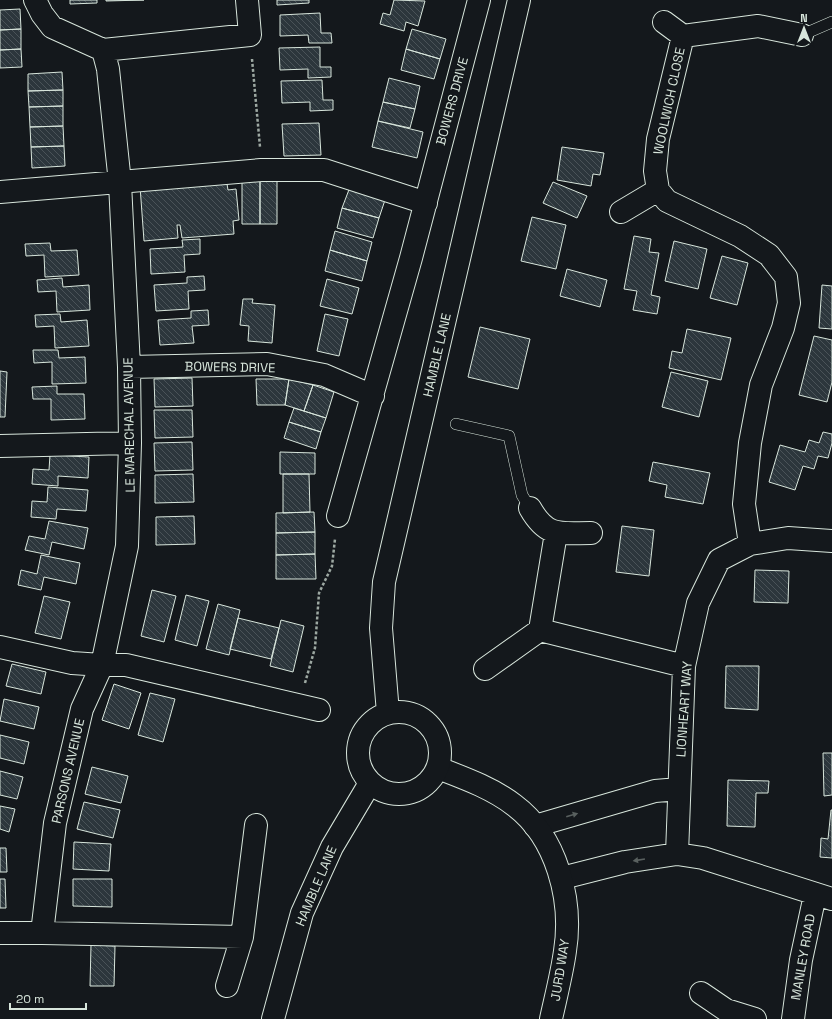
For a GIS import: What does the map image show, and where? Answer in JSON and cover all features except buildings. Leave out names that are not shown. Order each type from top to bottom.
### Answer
[{"type":"street","points":[[35,0],[42,14],[52,27],[103,50],[250,35],[247,0]]},
{"type":"street","name":"BOWERS DRIVE","points":[[338,516],[373,396],[426,203],[479,0]]},
{"type":"street","name":"HAMBLE LANE","points":[[388,713],[381,628],[384,582],[519,0]]},
{"type":"street","name":"WOOLWICH CLOSE","points":[[664,22],[683,36],[758,26],[802,35]]},
{"type":"street","name":"WOOLWICH CLOSE","points":[[658,190],[655,170],[658,139],[683,36]]},
{"type":"street","name":"LE MARECHAL AVENUE","points":[[102,665],[127,546],[130,443],[129,367],[120,183],[108,69],[103,50]]},
{"type":"street","points":[[0,192],[261,170],[324,170],[426,203]]},
{"type":"street","points":[[621,212],[658,190],[667,200],[740,236],[769,255],[786,277],[789,303],[783,328],[761,385],[750,443],[744,504],[750,544]]},
{"type":"street","name":"BOWERS DRIVE","points":[[129,367],[267,364],[324,375],[373,396]]},
{"type":"street","points":[[0,446],[130,443]]},
{"type":"street","points":[[530,508],[537,522],[556,533],[591,533]]},
{"type":"street","points":[[485,669],[540,630],[556,533]]},
{"type":"street","name":"LIONHEART WAY","points":[[677,854],[684,666],[698,603],[718,560],[750,544],[788,538],[832,541]]},
{"type":"street","points":[[540,630],[684,666]]},
{"type":"street","points":[[0,647],[72,664],[126,665],[319,710]]},
{"type":"street","name":"PARSONS AVENUE","points":[[42,933],[55,823],[82,709],[102,665]]},
{"type":"street","points":[[401,712],[414,714],[425,720],[434,730],[440,749],[438,768],[431,780],[421,788],[408,794],[395,794],[381,791],[370,783],[363,774],[359,763],[357,751],[365,730],[375,719],[388,713],[401,712]]},
{"type":"street","name":"JURD WAY","points":[[438,768],[482,786],[515,805],[535,826],[551,849],[562,878],[566,908],[566,949],[552,1019]]},
{"type":"street","name":"HAMBLE LANE","points":[[273,1019],[302,913],[332,847],[370,783]]},
{"type":"street","points":[[535,826],[655,792],[679,789]]},
{"type":"street","points":[[227,986],[242,937],[256,825]]},
{"type":"street","points":[[562,878],[625,862],[677,854],[703,858],[824,897]]},
{"type":"street","name":"MANLEY ROAD","points":[[793,1019],[801,960],[824,897]]},
{"type":"street","points":[[0,933],[242,937]]},
{"type":"street","points":[[701,993],[723,1014],[755,1019]]},
{"type":"lane","points":[[802,35],[832,22]]},
{"type":"lane","points":[[456,424],[508,436],[522,495],[530,508]]},
{"type":"path","points":[[250,35],[261,170]]},
{"type":"path","points":[[298,704],[315,648],[319,593],[332,566],[338,516]]}]
